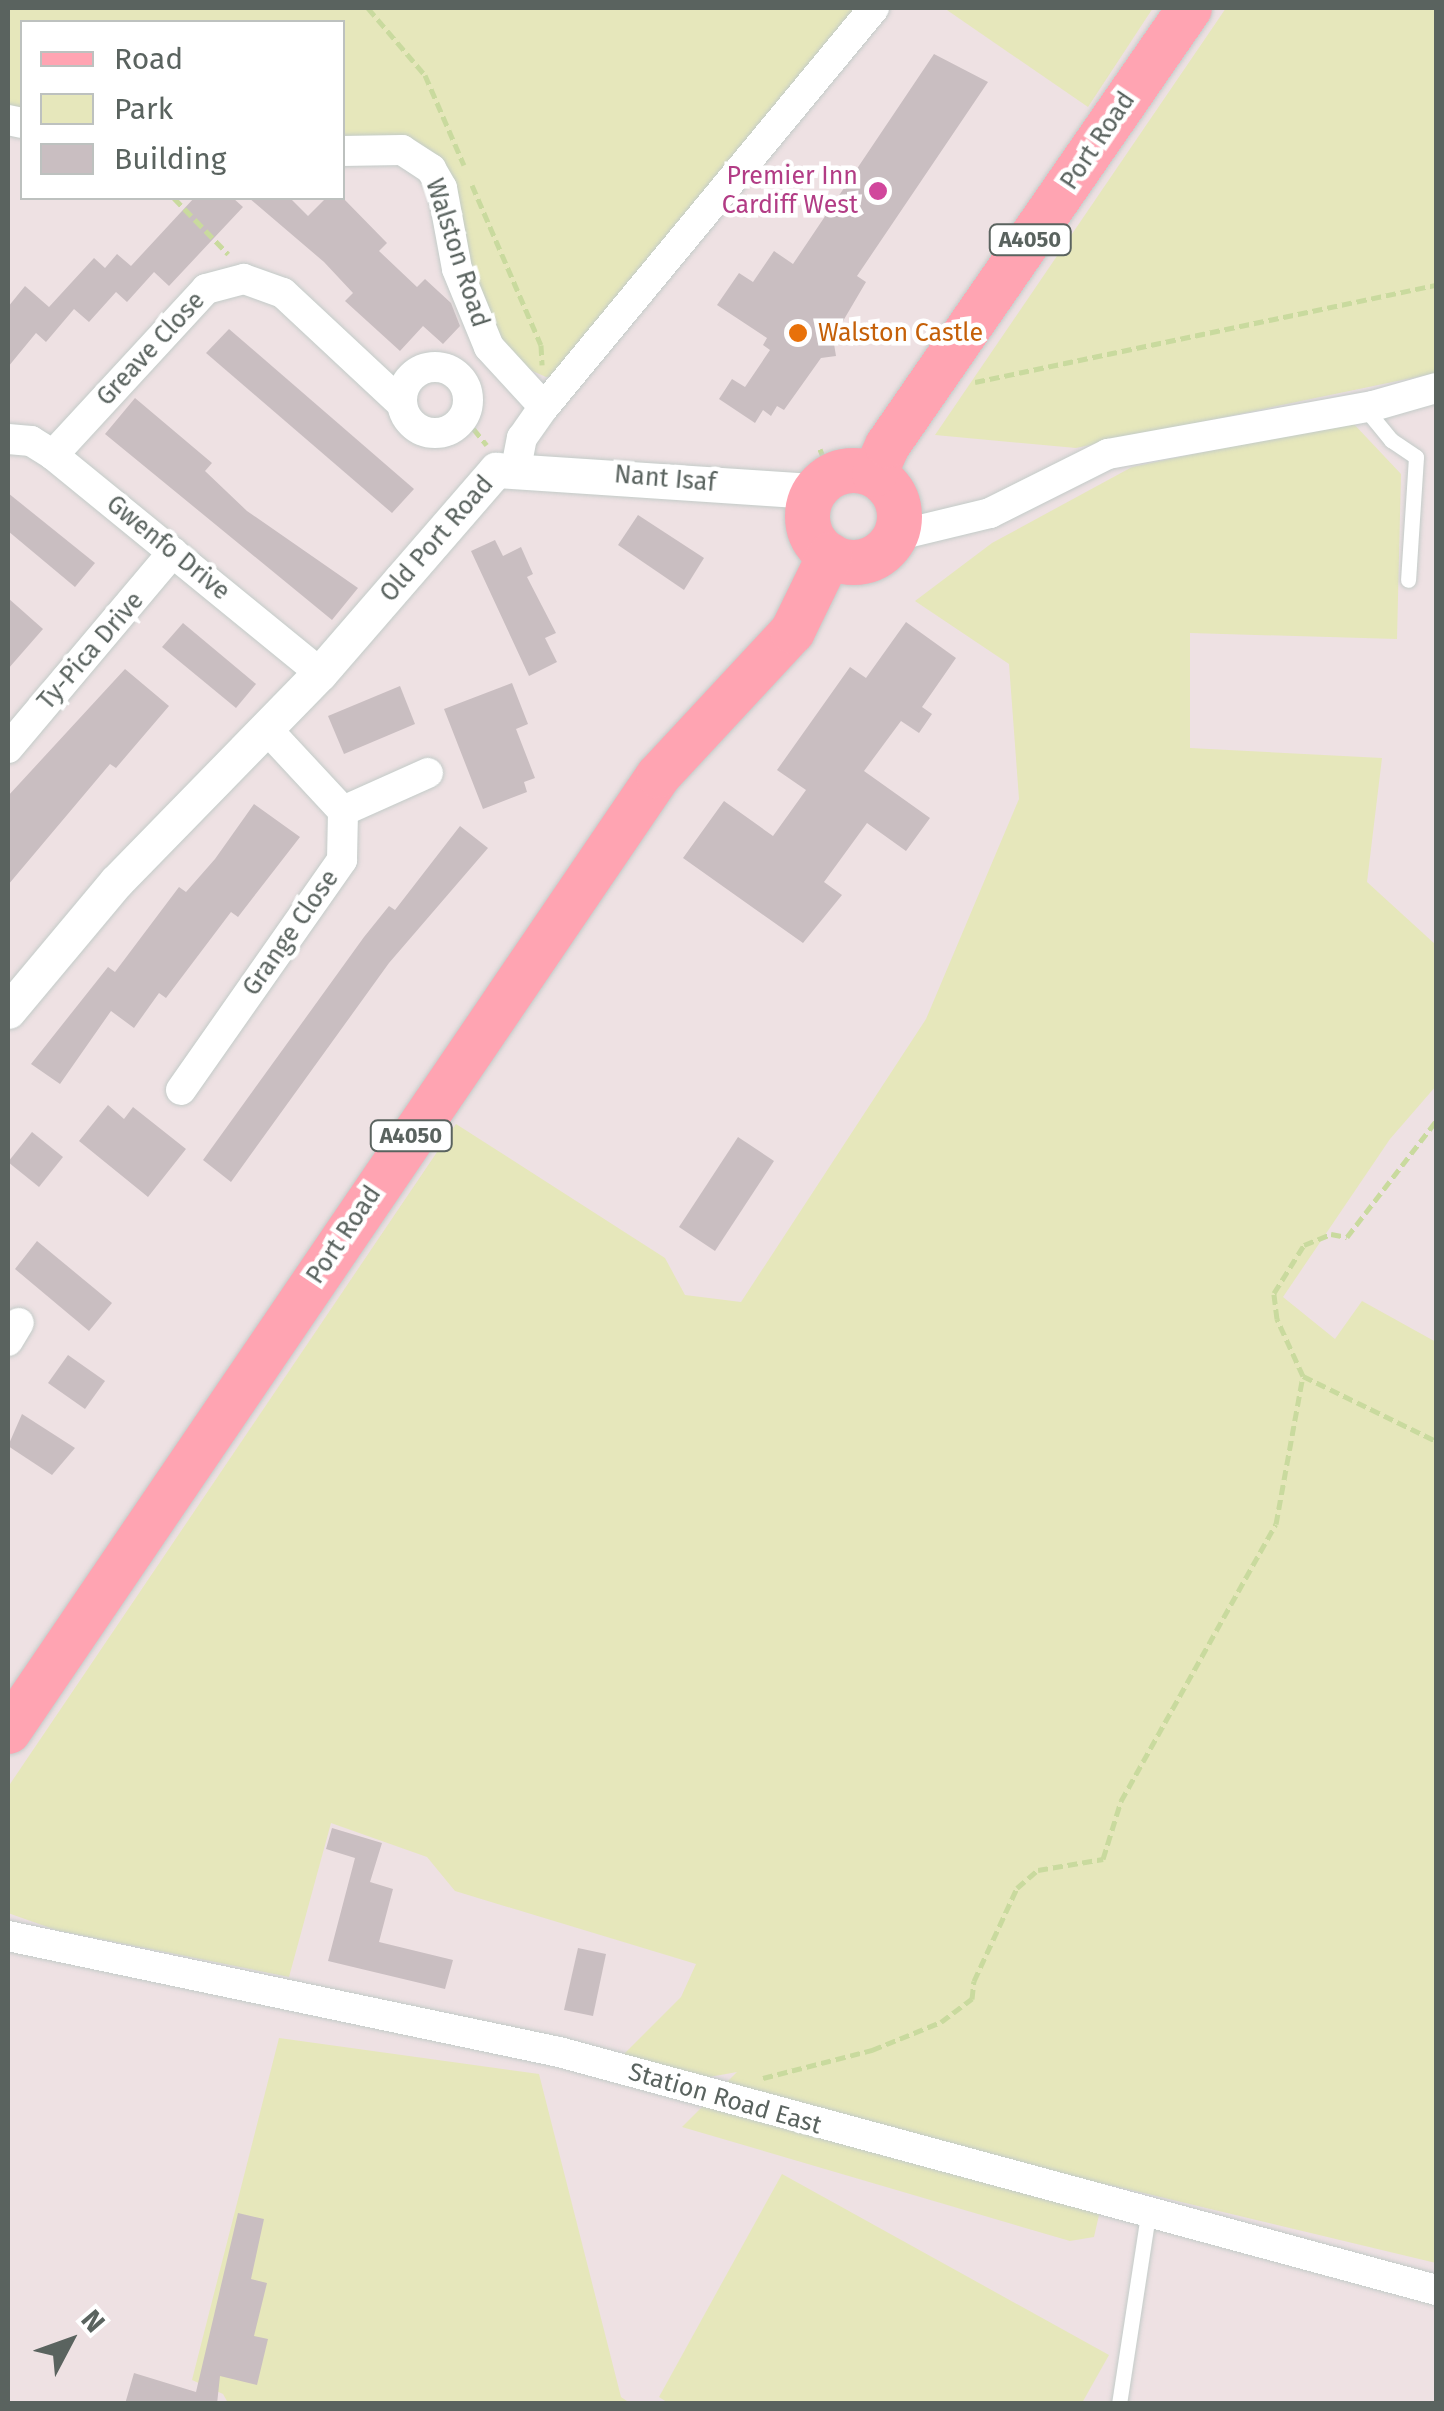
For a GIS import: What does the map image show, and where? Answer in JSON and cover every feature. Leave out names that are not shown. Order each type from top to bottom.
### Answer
[{"type":"main road","name":"Port Road","points":[[874,474],[887,445],[1189,8]]},
{"type":"main road","points":[[819,466],[874,474],[896,497],[895,536],[872,558],[828,556],[809,530],[819,466]]},
{"type":"main road","name":"Port Road","points":[[8,1731],[647,790],[702,722],[792,632],[828,556]]},
{"type":"street","name":"Old Port Road","points":[[8,1011],[116,882],[320,673],[496,470],[874,8]]},
{"type":"street","name":"Walston Road","points":[[345,150],[402,150],[431,170],[442,188],[457,269],[489,347],[544,408]]},
{"type":"street","name":"Greave Close","points":[[54,456],[177,316],[206,289],[244,278],[283,293],[402,404],[410,422],[428,433],[448,431],[464,418]]},
{"type":"street","points":[[402,404],[414,374],[447,370],[464,384],[464,418]]},
{"type":"street","points":[[895,536],[990,512],[1108,454],[1364,407],[1436,388]]},
{"type":"street","name":"Gwenfo Drive","points":[[8,439],[32,442],[54,456],[320,673]]},
{"type":"street","name":"Nant Isaf","points":[[504,458],[819,466]]},
{"type":"street","name":"Ty-Pica Drive","points":[[8,748],[173,552]]},
{"type":"street","points":[[266,728],[343,810],[428,774]]},
{"type":"street","name":"Grange Close","points":[[181,1090],[334,874],[346,835],[343,810]]},
{"type":"street","name":"Station Road East","points":[[8,1936],[282,1999],[559,2052],[1436,2290]]},
{"type":"lane","points":[[1364,407],[1391,440],[1416,456],[1408,580]]},
{"type":"lane","points":[[1119,2404],[1148,2214]]},
{"type":"path","points":[[176,200],[227,252],[233,282]]},
{"type":"path","points":[[963,377],[976,382],[1436,286]]},
{"type":"path","points":[[464,418],[504,458]]},
{"type":"path","points":[[711,2095],[872,2050],[941,2022],[972,1999],[974,1981],[1017,1888],[1038,1870],[1103,1858],[1121,1801],[1276,1524],[1304,1376],[1278,1319],[1274,1293],[1304,1245],[1331,1234],[1347,1236],[1436,1121]]},
{"type":"path","points":[[1304,1376],[1436,1441]]},
{"type":"green space","points":[[8,8],[859,8],[555,376],[546,377],[519,365],[479,306],[445,176],[345,144],[345,20],[20,20],[20,109],[8,106]]},
{"type":"green space","points":[[944,8],[1153,8],[1088,107]]},
{"type":"green space","points":[[1226,8],[1436,8],[1436,373],[1076,448],[935,435]]},
{"type":"green space","points":[[1351,421],[1401,474],[1397,639],[1190,633],[1190,748],[1382,758],[1367,882],[1436,945],[1436,1086],[1390,1139],[1283,1297],[1335,1339],[1362,1301],[1436,1342],[1436,2263],[1106,2184],[1094,2237],[1070,2241],[682,2127],[737,2072],[693,2080],[623,2055],[681,1997],[696,1964],[455,1891],[427,1857],[331,1823],[289,1977],[56,1930],[8,1913],[8,1787],[456,1124],[665,1258],[685,1295],[741,1302],[926,1019],[1019,799],[1009,664],[915,601],[992,543],[1132,467]]},
{"type":"green space","points":[[279,2038],[539,2074],[621,2397],[630,2403],[228,2403],[223,2394],[192,2380]]},
{"type":"green space","points":[[782,2174],[1109,2355],[1082,2403],[670,2404],[659,2397]]},
{"type":"building","points":[[934,54],[988,82],[857,276],[866,282],[833,338],[836,356],[821,358],[784,410],[777,406],[771,416],[763,410],[755,423],[719,399],[732,379],[745,387],[770,350],[763,345],[767,338],[717,305],[739,273],[753,282],[774,251],[793,264]]},
{"type":"building","points":[[192,200],[235,200],[243,207],[169,286],[154,272],[127,302],[116,292],[89,322],[74,309],[46,342],[36,333],[8,367],[8,307],[25,286],[49,307],[94,258],[105,268],[117,254],[131,266]]},
{"type":"building","points":[[251,200],[292,200],[308,216],[324,200],[345,200],[387,243],[379,251],[417,287],[425,279],[451,303],[460,326],[443,344],[423,326],[400,351],[345,301],[353,293],[324,262]]},
{"type":"building","points":[[229,329],[414,489],[392,513],[206,353]]},
{"type":"building","points":[[135,398],[212,463],[205,471],[247,511],[358,588],[332,620],[105,434]]},
{"type":"building","points":[[8,493],[95,563],[75,587],[8,531]]},
{"type":"building","points":[[638,515],[704,558],[684,590],[618,545]]},
{"type":"building","points":[[495,540],[503,556],[521,547],[533,574],[527,577],[556,633],[545,638],[557,662],[529,676],[471,551]]},
{"type":"building","points":[[8,598],[43,629],[8,669]]},
{"type":"building","points":[[906,622],[956,658],[922,707],[932,714],[919,733],[901,721],[864,771],[930,818],[906,851],[867,823],[824,882],[842,895],[803,943],[683,858],[724,801],[773,836],[806,790],[777,770],[850,667],[866,678]]},
{"type":"building","points":[[183,623],[256,684],[236,708],[162,647]]},
{"type":"building","points":[[125,669],[169,706],[116,768],[110,764],[8,885],[8,796]]},
{"type":"building","points":[[512,683],[528,724],[516,729],[535,778],[524,782],[527,792],[483,809],[444,709]]},
{"type":"building","points":[[400,686],[415,724],[344,754],[328,716]]},
{"type":"building","points":[[254,804],[300,837],[238,917],[231,912],[166,998],[159,993],[134,1028],[111,1011],[60,1084],[31,1064],[108,967],[115,972],[179,887],[186,892],[215,859]]},
{"type":"building","points":[[460,826],[488,848],[389,963],[231,1182],[203,1160],[364,937],[389,906],[395,910]]},
{"type":"building","points":[[108,1105],[124,1119],[133,1107],[186,1149],[148,1197],[79,1141]]},
{"type":"building","points":[[32,1132],[63,1157],[39,1187],[8,1162]]},
{"type":"building","points":[[738,1137],[774,1161],[715,1251],[679,1227]]},
{"type":"building","points":[[37,1241],[112,1303],[89,1331],[15,1269]]},
{"type":"building","points":[[68,1355],[105,1381],[85,1409],[48,1383]]},
{"type":"building","points":[[22,1414],[75,1448],[52,1475],[8,1446]]},
{"type":"building","points":[[332,1828],[382,1843],[370,1882],[393,1889],[379,1942],[453,1960],[445,1989],[328,1961],[355,1858],[326,1849]]},
{"type":"building","points":[[578,1948],[606,1954],[593,2016],[564,2010]]},
{"type":"building","points":[[238,2213],[264,2219],[251,2279],[267,2283],[254,2336],[268,2339],[257,2385],[220,2376],[217,2404],[125,2404],[134,2373],[196,2392]]},
{"type":"place","name":"Premier Inn Cardiff West","points":[[878,191]]},
{"type":"place","name":"Walston Castle","points":[[798,333]]}]
